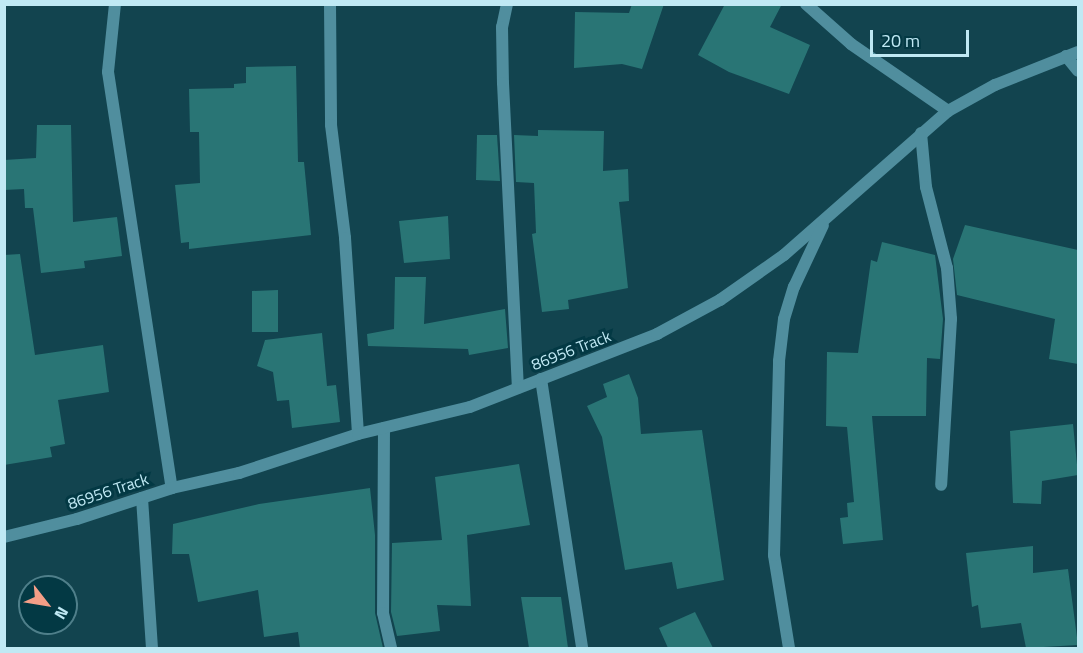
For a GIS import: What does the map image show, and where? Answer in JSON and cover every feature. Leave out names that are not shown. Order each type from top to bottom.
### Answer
[{"type":"street","points":[[115,4],[108,72],[172,488]]},
{"type":"street","points":[[330,4],[331,125],[345,238],[358,434]]},
{"type":"street","points":[[507,4],[502,27],[503,83],[518,388]]},
{"type":"street","points":[[806,4],[851,44],[948,111]]},
{"type":"street","points":[[1072,54],[1078,71]]},
{"type":"street","name":"86956 Track","points":[[4,537],[172,488],[239,473],[358,434],[470,407],[657,334],[720,300],[825,221],[948,111],[995,85],[1072,54]]},
{"type":"street","points":[[921,133],[926,187],[946,268],[951,319],[941,485]]},
{"type":"street","points":[[789,648],[774,555],[779,361],[784,319],[794,287],[825,221]]},
{"type":"street","points":[[541,379],[582,648]]},
{"type":"street","points":[[384,428],[383,613],[392,648]]},
{"type":"street","points":[[142,498],[152,648]]},
{"type":"building","points":[[632,4],[664,4],[642,69],[622,64],[574,68],[575,12],[629,13]]},
{"type":"building","points":[[725,4],[782,4],[770,27],[810,45],[789,94],[729,72],[698,55]]},
{"type":"building","points":[[296,66],[298,162],[304,162],[311,235],[189,249],[189,242],[181,243],[175,185],[200,183],[199,132],[190,132],[189,89],[234,88],[234,84],[246,83],[246,67]]},
{"type":"building","points":[[37,125],[71,125],[73,222],[117,217],[122,256],[84,261],[85,268],[41,273],[33,208],[25,208],[24,189],[4,190],[4,160],[36,158]]},
{"type":"building","points":[[538,130],[604,131],[603,171],[628,169],[629,201],[619,202],[628,288],[568,300],[569,309],[542,312],[532,234],[536,233],[534,183],[516,182],[514,135],[538,136]]},
{"type":"building","points":[[477,135],[497,135],[500,181],[476,180]]},
{"type":"building","points":[[448,216],[450,259],[404,263],[399,221]]},
{"type":"building","points":[[965,225],[1078,250],[1078,364],[1049,359],[1055,319],[957,295],[953,259]]},
{"type":"building","points":[[882,242],[935,255],[943,319],[940,359],[927,358],[926,416],[872,416],[883,540],[843,544],[840,518],[848,517],[847,503],[854,502],[847,427],[826,426],[827,352],[858,353],[871,260],[877,262]]},
{"type":"building","points":[[20,254],[35,355],[103,345],[109,392],[58,400],[65,444],[50,447],[52,457],[4,465],[4,255]]},
{"type":"building","points":[[395,277],[426,277],[424,324],[505,309],[508,348],[469,355],[468,349],[368,346],[367,334],[394,329]]},
{"type":"building","points":[[278,290],[278,332],[252,332],[252,291]]},
{"type":"building","points":[[322,333],[327,386],[336,385],[340,422],[292,428],[289,400],[277,401],[273,372],[257,366],[265,340]]},
{"type":"building","points":[[629,374],[638,398],[641,434],[702,430],[724,580],[677,589],[672,562],[625,570],[602,437],[587,406],[607,397],[603,384]]},
{"type":"building","points":[[1073,424],[1078,475],[1042,481],[1041,504],[1013,503],[1010,431]]},
{"type":"building","points":[[519,464],[530,525],[467,535],[471,606],[437,605],[440,631],[397,636],[391,612],[392,543],[442,540],[435,477]]},
{"type":"building","points":[[370,488],[375,535],[375,613],[383,648],[300,648],[298,632],[264,637],[258,590],[198,602],[189,554],[172,554],[173,524],[259,504]]},
{"type":"building","points":[[1033,546],[1033,573],[1068,569],[1078,645],[1026,648],[1021,623],[981,628],[978,605],[972,607],[966,553]]},
{"type":"building","points":[[521,597],[561,597],[568,648],[529,648]]},
{"type":"building","points":[[695,612],[713,648],[668,648],[659,628]]}]
